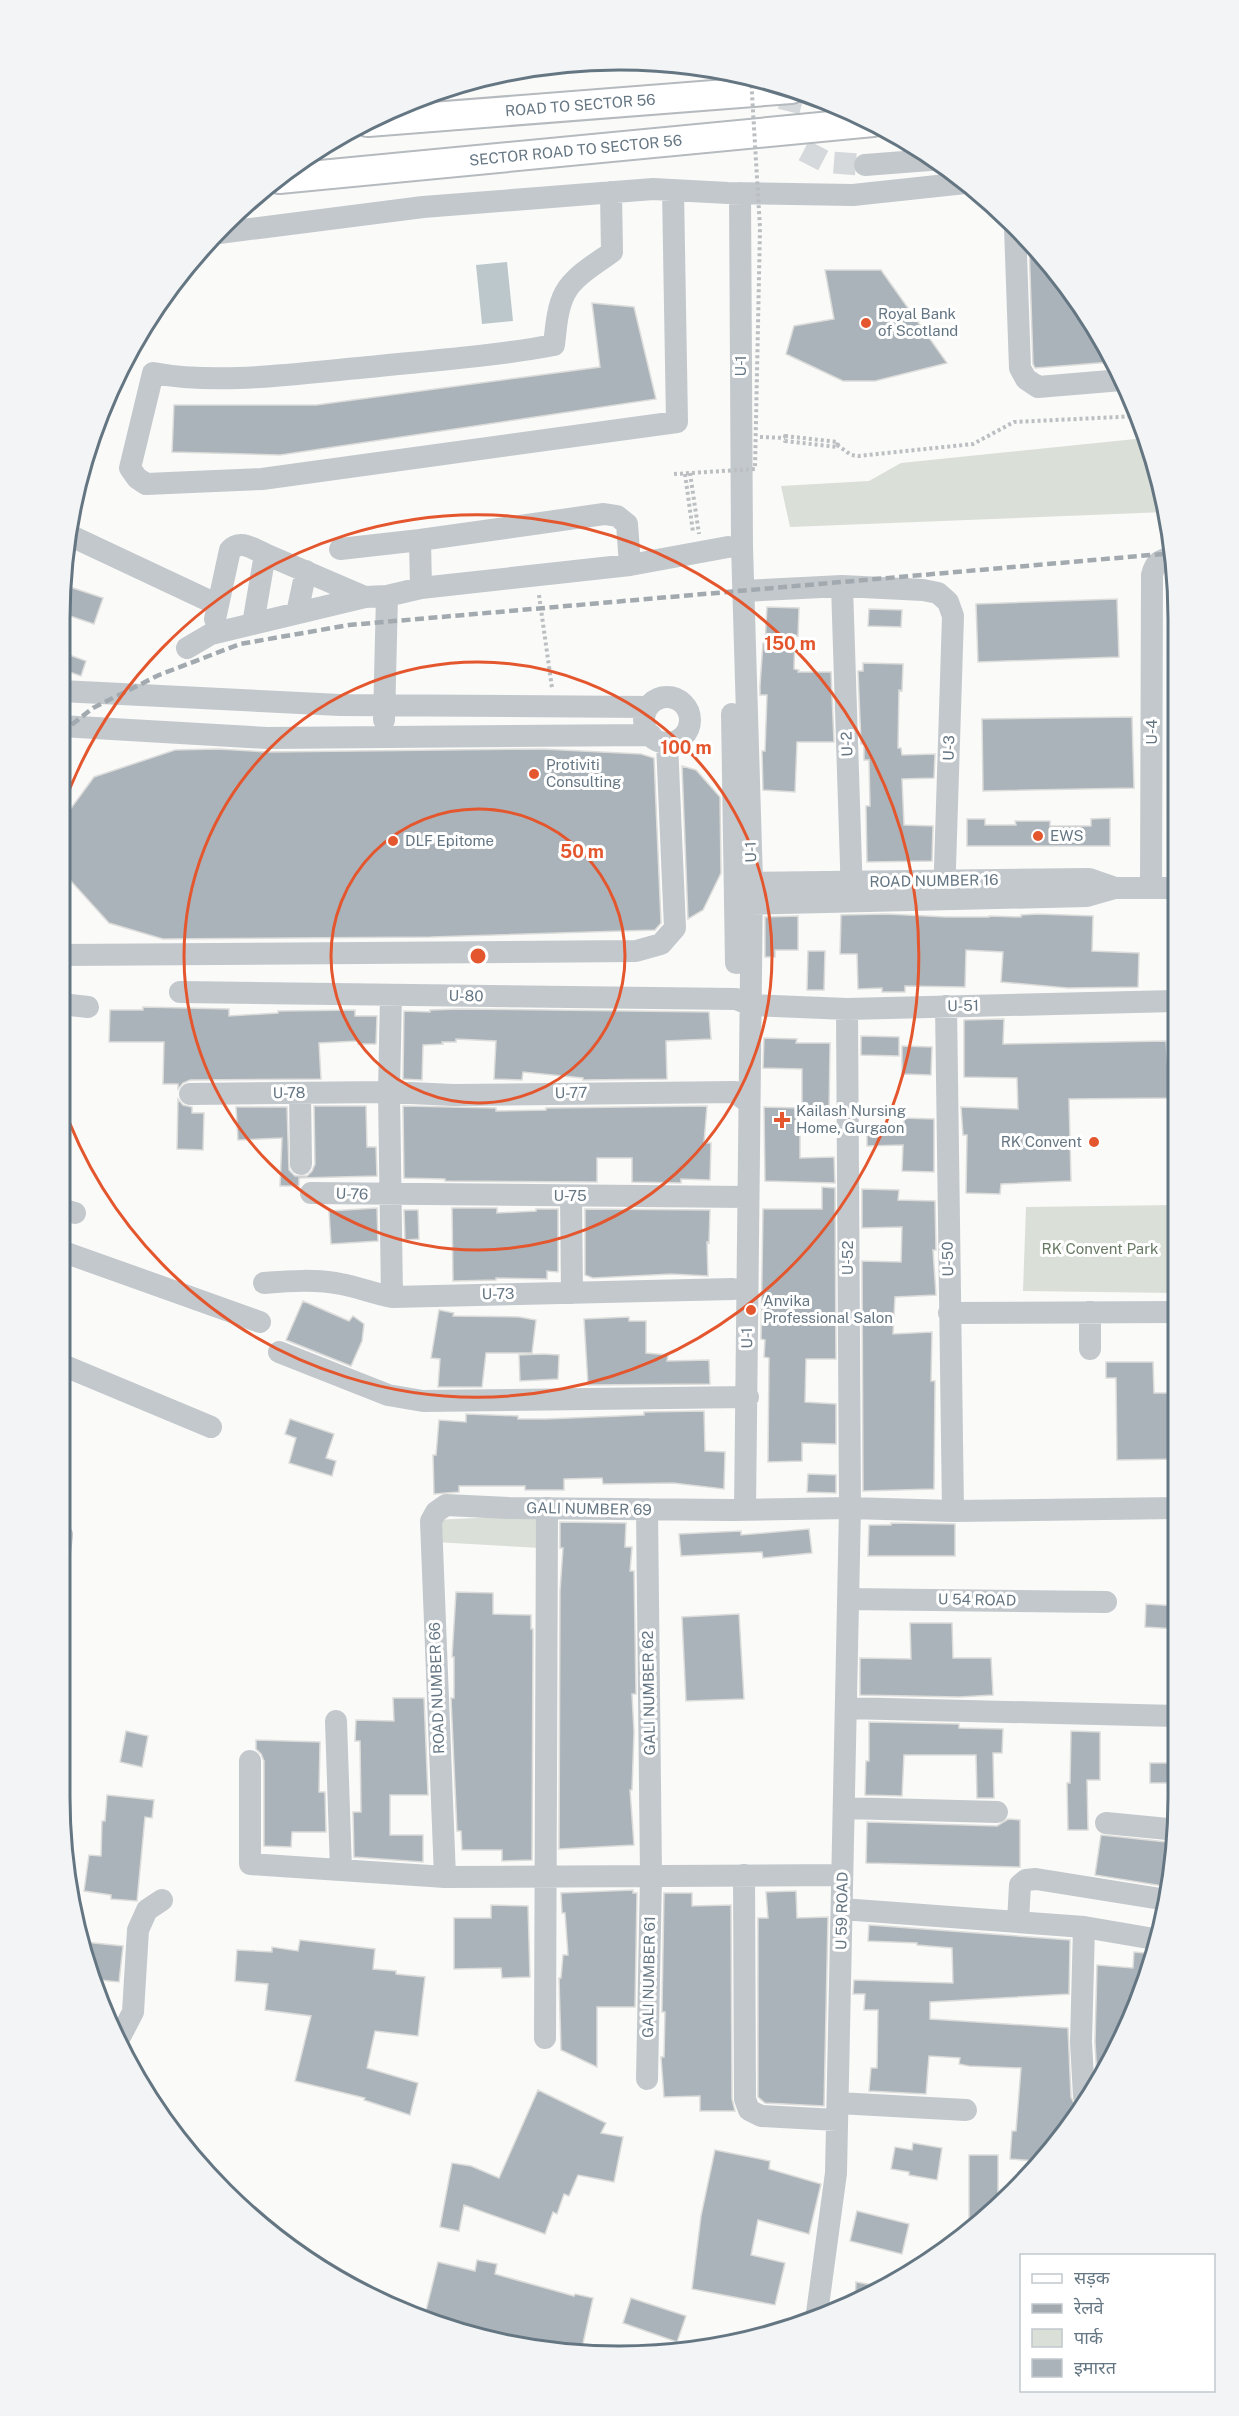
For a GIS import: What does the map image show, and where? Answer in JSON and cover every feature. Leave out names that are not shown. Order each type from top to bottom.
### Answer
[{"type":"main road","name":"ROAD TO SECTOR 56","points":[[392,120],[768,91]]},
{"type":"main road","name":"SECTOR ROAD TO SECTOR 56","points":[[295,176],[855,124]]},
{"type":"street","points":[[865,165],[921,161]]},
{"type":"street","points":[[231,232],[423,207],[611,192],[673,190],[853,195],[954,184]]},
{"type":"street","points":[[611,192],[612,252],[588,270],[565,292],[556,325],[554,345],[505,354],[257,378],[168,376],[153,373],[130,468],[137,478],[146,484],[262,478],[677,422],[673,190]]},
{"type":"street","points":[[734,193],[726,236],[729,547],[743,893]]},
{"type":"street","name":"U-1","points":[[734,193],[744,591],[739,1510]]},
{"type":"street","points":[[1015,239],[1020,368],[1026,379],[1038,387],[1114,381]]},
{"type":"street","points":[[340,549],[604,514],[617,516],[627,524],[630,565]]},
{"type":"street","points":[[77,539],[218,605]]},
{"type":"street","points":[[420,540],[421,588]]},
{"type":"street","points":[[211,634],[231,550],[241,544],[306,571],[376,596]]},
{"type":"street","points":[[187,648],[211,634],[376,596],[421,588],[630,565],[729,547]]},
{"type":"street","points":[[252,624],[265,554]]},
{"type":"street","name":"U-4","points":[[1151,888],[1152,576],[1154,566],[1165,559]]},
{"type":"street","points":[[297,613],[306,571]]},
{"type":"street","points":[[744,591],[842,586]]},
{"type":"street","name":"U-3","points":[[842,586],[938,593],[948,602],[953,616],[945,889]]},
{"type":"street","name":"U-2","points":[[842,586],[851,892]]},
{"type":"street","points":[[376,596],[384,705],[384,737]]},
{"type":"street","points":[[71,693],[184,699],[384,705],[648,707]]},
{"type":"street","points":[[71,727],[267,738],[659,739],[675,741],[688,729],[688,711],[684,704],[668,697],[659,698],[648,707],[644,719],[659,739],[675,928],[661,944],[636,951],[71,956]]},
{"type":"street","name":"ROAD NUMBER 16","points":[[743,893],[945,889],[1087,896],[1115,888],[1168,888]]},
{"type":"street","name":"U-80","points":[[180,992],[391,995],[741,1007]]},
{"type":"street","points":[[391,995],[389,1092],[392,1297]]},
{"type":"street","name":"U-51","points":[[741,1007],[847,1009],[1168,1001]]},
{"type":"street","points":[[71,1005],[88,1007]]},
{"type":"street","name":"U-50","points":[[946,1006],[953,1511]]},
{"type":"street","name":"U-52","points":[[847,1009],[850,1508]]},
{"type":"street","name":"U-78","points":[[190,1094],[389,1092]]},
{"type":"street","name":"U-77","points":[[389,1092],[453,1095],[742,1097]]},
{"type":"street","points":[[300,1093],[301,1164]]},
{"type":"street","name":"U-76","points":[[311,1193],[392,1195]]},
{"type":"street","name":"U-75","points":[[392,1195],[741,1197]]},
{"type":"street","points":[[571,1196],[572,1293]]},
{"type":"street","name":"U-1","points":[[741,1197],[734,1288],[741,1397]]},
{"type":"street","points":[[71,1255],[260,1322]]},
{"type":"street","name":"U-73","points":[[264,1282],[315,1280],[343,1284],[392,1297],[734,1288]]},
{"type":"street","points":[[1090,1312],[1090,1349]]},
{"type":"street","points":[[949,1313],[1168,1312]]},
{"type":"street","points":[[279,1352],[388,1395],[423,1401],[741,1397]]},
{"type":"street","points":[[71,1369],[211,1427]]},
{"type":"street","name":"GALI NUMBER 69","points":[[446,1505],[547,1508],[739,1510],[850,1508],[953,1511],[1168,1508]]},
{"type":"street","name":"ROAD NUMBER 66","points":[[445,1877],[431,1521],[436,1512],[446,1505]]},
{"type":"street","points":[[545,2038],[547,1508]]},
{"type":"street","name":"U 59 ROAD","points":[[818,2308],[836,2173],[850,1508]]},
{"type":"street","name":"GALI NUMBER 62","points":[[647,1509],[651,1876]]},
{"type":"street","name":"U 54 ROAD","points":[[848,1599],[1106,1602]]},
{"type":"street","points":[[846,1708],[1168,1716]]},
{"type":"street","points":[[336,1721],[341,1870]]},
{"type":"street","points":[[250,1761],[250,1864],[445,1877],[842,1875]]},
{"type":"street","points":[[844,1808],[997,1812]]},
{"type":"street","points":[[1106,1823],[1167,1829]]},
{"type":"street","points":[[744,1875],[745,2099],[749,2110],[761,2116],[837,2111],[966,2110]]},
{"type":"street","name":"GALI NUMBER 61","points":[[647,2079],[651,1876]]},
{"type":"street","points":[[1018,1922],[1020,1885],[1026,1880],[1036,1879],[1159,1899]]},
{"type":"street","points":[[123,2031],[133,2012],[138,1930],[147,1910],[162,1900]]},
{"type":"street","points":[[842,1910],[1084,1927],[1150,1938]]},
{"type":"street","points":[[1084,1927],[1081,2042],[1084,2090]]},
{"type":"path","points":[[674,474],[755,469],[760,228],[752,87]]},
{"type":"path","points":[[756,437],[785,438],[784,441],[837,445],[851,455],[858,456],[973,444],[1014,422],[1130,416]]},
{"type":"path","points":[[688,473],[697,540]]},
{"type":"path","points":[[537,576],[555,707]]},
{"type":"green space","points":[[1138,439],[1158,512],[790,527],[781,486],[869,481],[901,463]]},
{"type":"green space","name":"RK Convent Park","points":[[1168,1205],[1168,1293],[1023,1291],[1026,1207]]},
{"type":"green space","points":[[540,1515],[541,1548],[435,1542],[432,1520]]},
{"type":"shaded area","points":[[507,262],[513,321],[482,324],[476,265]]},
{"type":"building","points":[[1029,255],[1076,314],[1104,363],[1035,368],[1033,364]]},
{"type":"building","name":"Royal Bank of Scotland","points":[[825,270],[881,270],[947,363],[875,381],[843,381],[786,354],[794,326],[834,319]]},
{"type":"building","points":[[592,303],[634,307],[656,399],[280,455],[172,452],[174,405],[316,405],[600,367]]},
{"type":"building","points":[[72,588],[103,598],[94,624],[71,616]]},
{"type":"building","points":[[1117,599],[1119,657],[978,662],[976,604]]},
{"type":"building","points":[[767,607],[799,608],[794,669],[799,670],[798,672],[831,672],[834,742],[797,742],[795,792],[763,790],[762,751],[765,751],[767,695],[760,695],[760,685]]},
{"type":"building","points":[[869,609],[902,610],[901,627],[868,626]]},
{"type":"building","points":[[71,656],[86,661],[81,676],[71,672]]},
{"type":"building","points":[[863,663],[903,664],[902,691],[899,690],[898,748],[901,748],[902,755],[935,754],[934,778],[902,779],[904,825],[933,826],[932,861],[867,862],[866,806],[870,806],[869,760],[864,760],[864,744],[861,744],[858,671],[863,671]]},
{"type":"building","points":[[1132,717],[1134,788],[983,791],[982,719]]},
{"type":"building","name":"DLF Epitome","points":[[218,749],[267,752],[542,749],[641,754],[654,758],[661,923],[655,930],[431,937],[163,939],[109,923],[71,881],[71,808],[94,777],[175,750]]},
{"type":"building","points":[[682,766],[696,770],[720,797],[721,873],[703,910],[688,919]]},
{"type":"building","name":"EWS","points":[[1110,818],[1110,846],[967,846],[967,819],[985,819],[985,825],[1016,825],[1015,821],[1050,821],[1050,826],[1091,826],[1091,819]]},
{"type":"building","points":[[887,914],[946,917],[1021,917],[1021,915],[1038,914],[1093,916],[1092,951],[1139,953],[1138,987],[1068,988],[1001,982],[1003,952],[966,950],[965,987],[905,986],[905,992],[882,992],[882,988],[858,989],[857,954],[840,954],[841,915]]},
{"type":"building","points":[[798,916],[798,950],[775,950],[775,957],[765,957],[765,917]]},
{"type":"building","points":[[808,951],[825,951],[824,990],[807,990]]},
{"type":"building","points":[[143,1007],[229,1009],[229,1016],[278,1013],[278,1011],[355,1010],[355,1016],[377,1016],[376,1044],[358,1044],[358,1041],[319,1043],[321,1079],[190,1080],[178,1089],[178,1084],[163,1084],[164,1042],[109,1042],[110,1010],[143,1010]]},
{"type":"building","points":[[430,1010],[709,1012],[711,1039],[666,1041],[667,1079],[583,1080],[583,1078],[523,1072],[522,1080],[494,1079],[496,1041],[456,1039],[456,1042],[423,1045],[422,1080],[403,1079],[404,1011],[430,1012]]},
{"type":"building","points":[[1004,1019],[1003,1044],[1166,1041],[1168,1098],[1069,1099],[1071,1181],[1001,1184],[1000,1194],[966,1193],[967,1135],[963,1135],[961,1107],[1018,1109],[1017,1078],[964,1077],[964,1020]]},
{"type":"building","points":[[861,1036],[899,1037],[899,1056],[861,1055]]},
{"type":"building","points":[[764,1038],[797,1039],[796,1043],[830,1043],[829,1116],[802,1116],[802,1069],[763,1068]]},
{"type":"building","points":[[902,1046],[932,1047],[931,1075],[902,1074]]},
{"type":"building","points":[[178,1099],[183,1105],[192,1107],[192,1113],[204,1113],[203,1150],[177,1149]]},
{"type":"building","points":[[314,1106],[366,1106],[367,1147],[376,1147],[377,1176],[299,1178],[299,1186],[280,1186],[282,1138],[238,1140],[236,1107],[287,1107],[289,1170],[295,1176],[307,1176],[315,1164]]},
{"type":"building","points":[[403,1106],[496,1108],[496,1111],[546,1110],[546,1108],[707,1106],[704,1143],[711,1143],[710,1180],[681,1179],[681,1183],[632,1182],[632,1158],[597,1158],[597,1182],[445,1181],[445,1179],[404,1178]]},
{"type":"building","points":[[764,1107],[800,1108],[800,1158],[834,1157],[835,1183],[765,1181]]},
{"type":"building","points":[[904,1118],[934,1119],[934,1172],[902,1171],[903,1145],[867,1146],[867,1123],[904,1123]]},
{"type":"building","points":[[822,1187],[835,1188],[836,1359],[806,1359],[805,1402],[836,1404],[836,1444],[802,1443],[802,1461],[768,1462],[769,1358],[764,1357],[765,1340],[761,1339],[763,1209],[822,1209]]},
{"type":"building","points":[[862,1189],[899,1190],[898,1200],[935,1201],[936,1250],[933,1250],[936,1295],[895,1297],[893,1334],[932,1332],[931,1381],[935,1381],[934,1489],[863,1491],[862,1261],[901,1262],[902,1227],[862,1228]]},
{"type":"building","points":[[377,1208],[378,1241],[331,1244],[329,1211]]},
{"type":"building","points":[[452,1208],[497,1208],[497,1213],[558,1209],[558,1272],[547,1271],[547,1279],[496,1278],[496,1280],[453,1281]]},
{"type":"building","points":[[585,1209],[710,1210],[709,1243],[707,1242],[708,1276],[671,1274],[593,1278],[585,1275]]},
{"type":"building","points":[[404,1210],[418,1210],[419,1239],[405,1240]]},
{"type":"building","points":[[303,1301],[349,1321],[353,1316],[364,1324],[362,1341],[351,1366],[286,1340]]},
{"type":"building","points":[[439,1310],[454,1313],[453,1316],[519,1317],[536,1320],[532,1353],[486,1353],[482,1387],[438,1387],[440,1359],[431,1358]]},
{"type":"building","points":[[629,1317],[629,1321],[646,1321],[646,1353],[668,1355],[667,1361],[709,1360],[710,1384],[588,1385],[584,1319]]},
{"type":"building","points":[[519,1355],[559,1355],[558,1379],[520,1381]]},
{"type":"building","points":[[1106,1362],[1153,1362],[1154,1393],[1168,1393],[1168,1459],[1117,1460],[1116,1378],[1106,1378]]},
{"type":"building","points":[[704,1411],[705,1451],[725,1452],[724,1489],[673,1483],[603,1484],[602,1478],[564,1479],[564,1490],[525,1490],[525,1486],[459,1486],[459,1492],[434,1494],[433,1455],[436,1455],[439,1420],[466,1422],[466,1414],[546,1419],[644,1415],[644,1412]]},
{"type":"building","points":[[290,1419],[334,1434],[326,1458],[336,1461],[332,1476],[289,1463],[296,1438],[285,1434]]},
{"type":"building","points":[[808,1474],[836,1475],[836,1493],[807,1492]]},
{"type":"building","points":[[560,1522],[626,1523],[625,1547],[632,1547],[630,1571],[634,1571],[636,1694],[632,1694],[634,1732],[632,1790],[630,1790],[634,1845],[559,1849],[560,1591],[563,1548],[560,1548]]},
{"type":"building","points":[[891,1523],[955,1524],[955,1556],[868,1556],[869,1525],[891,1525]]},
{"type":"building","points":[[809,1529],[812,1553],[763,1558],[762,1552],[681,1556],[679,1534],[741,1531],[741,1535]]},
{"type":"building","points":[[456,1592],[493,1593],[493,1614],[531,1615],[531,1629],[533,1629],[532,1860],[502,1861],[502,1850],[462,1850],[461,1831],[457,1831],[451,1698],[454,1698],[454,1657],[452,1657]]},
{"type":"building","points":[[1146,1604],[1168,1605],[1168,1628],[1145,1627]]},
{"type":"building","points":[[739,1614],[744,1699],[686,1701],[682,1617]]},
{"type":"building","points":[[910,1623],[952,1623],[953,1658],[991,1658],[993,1695],[959,1697],[860,1695],[860,1658],[911,1659]]},
{"type":"building","points":[[393,1698],[424,1698],[428,1795],[390,1795],[390,1835],[423,1835],[423,1862],[354,1857],[353,1812],[361,1812],[360,1741],[355,1741],[356,1720],[394,1721]]},
{"type":"building","points":[[869,1722],[959,1724],[959,1728],[1003,1729],[1002,1753],[993,1753],[994,1798],[977,1798],[976,1755],[904,1755],[902,1796],[865,1795],[866,1761],[869,1761]]},
{"type":"building","points":[[126,1731],[148,1736],[142,1767],[120,1762]]},
{"type":"building","points":[[1071,1731],[1100,1732],[1100,1780],[1087,1780],[1088,1830],[1068,1830],[1067,1783],[1070,1783]]},
{"type":"building","points":[[256,1740],[320,1742],[319,1792],[325,1792],[326,1832],[292,1832],[291,1847],[264,1846],[264,1761],[256,1749]]},
{"type":"building","points":[[1150,1763],[1168,1763],[1168,1783],[1150,1783]]},
{"type":"building","points":[[107,1795],[154,1800],[152,1818],[145,1817],[137,1901],[111,1899],[111,1895],[84,1891],[89,1855],[101,1856],[102,1821],[105,1821]]},
{"type":"building","points":[[1008,1819],[1020,1820],[1020,1867],[866,1863],[867,1822],[997,1826]]},
{"type":"building","points":[[1101,1835],[1166,1842],[1161,1886],[1095,1875]]},
{"type":"building","points":[[633,1890],[633,1893],[637,1893],[635,2007],[597,2007],[597,2067],[561,2050],[559,1978],[561,1978],[563,1955],[568,1955],[561,1893]]},
{"type":"building","points":[[796,1891],[797,1918],[828,1917],[824,2106],[765,2103],[758,2097],[758,1918],[768,1918],[766,1892]]},
{"type":"building","points":[[664,1893],[692,1893],[692,1906],[731,1905],[732,2099],[735,2111],[700,2111],[700,2096],[664,2097],[661,2057],[664,2057],[665,2012],[662,2012]]},
{"type":"building","points":[[491,1905],[528,1906],[530,1977],[502,1978],[501,1968],[454,1969],[454,1918],[491,1918]]},
{"type":"building","points":[[869,1925],[1070,1940],[1069,1994],[930,2002],[930,2019],[1068,2028],[1071,2097],[1075,2104],[1030,2160],[1010,2159],[1012,2131],[1016,2131],[1021,2068],[969,2066],[959,2064],[960,2058],[929,2056],[926,2094],[869,2091],[871,2068],[877,2068],[878,2010],[864,2010],[865,1994],[853,1994],[854,1980],[953,1983],[952,1948],[917,1945],[917,1943],[868,1941]]},
{"type":"building","points":[[300,1940],[375,1949],[373,1969],[425,1977],[418,2036],[375,2031],[367,2068],[418,2083],[410,2115],[364,2100],[365,2098],[295,2081],[311,2016],[265,2010],[268,1984],[235,1981],[237,1950],[272,1952],[272,1947],[298,1951]]},
{"type":"building","points":[[90,1943],[123,1946],[119,1982],[103,1980]]},
{"type":"building","points":[[1134,1952],[1145,1953],[1127,2007],[1096,2068],[1097,1965],[1133,1968]]},
{"type":"building","points":[[538,2090],[606,2123],[601,2133],[623,2137],[614,2182],[578,2175],[569,2196],[564,2194],[557,2214],[553,2212],[545,2234],[464,2205],[459,2231],[440,2227],[452,2163],[471,2166],[499,2178]]},
{"type":"building","points":[[913,2143],[942,2148],[937,2180],[891,2169],[895,2147],[912,2150]]},
{"type":"building","points":[[715,2150],[770,2161],[769,2169],[821,2184],[809,2234],[758,2220],[751,2255],[785,2263],[775,2305],[692,2289],[701,2216]]},
{"type":"building","points":[[969,2155],[998,2155],[998,2194],[969,2219]]},
{"type":"building","points":[[857,2211],[909,2224],[902,2254],[850,2241]]},
{"type":"building","points":[[477,2260],[497,2264],[495,2274],[574,2296],[575,2294],[593,2298],[583,2344],[512,2335],[477,2327],[426,2310],[438,2262],[475,2271]]},
{"type":"building","points":[[856,2282],[870,2285],[862,2289],[855,2292]]},
{"type":"building","points":[[631,2298],[686,2316],[677,2342],[623,2323]]},
{"type":"tunnel","points":[[792,99],[787,118],[801,149],[826,162],[865,165]]},
{"type":"railway","points":[[71,725],[93,708],[159,675],[240,644],[349,625],[1164,554]]},
{"type":"place","name":"Royal Bank of Scotland","points":[[866,323]]},
{"type":"place","name":"Protiviti Consulting","points":[[534,774]]},
{"type":"place","name":"EWS","points":[[1038,836]]},
{"type":"place","name":"DLF Epitome","points":[[393,841]]},
{"type":"place","name":"Kailash Nursing Home, Gurgaon","points":[[782,1120]]},
{"type":"place","name":"RK Convent","points":[[1094,1142]]},
{"type":"place","name":"Anvika Professional Salon","points":[[751,1310]]}]
